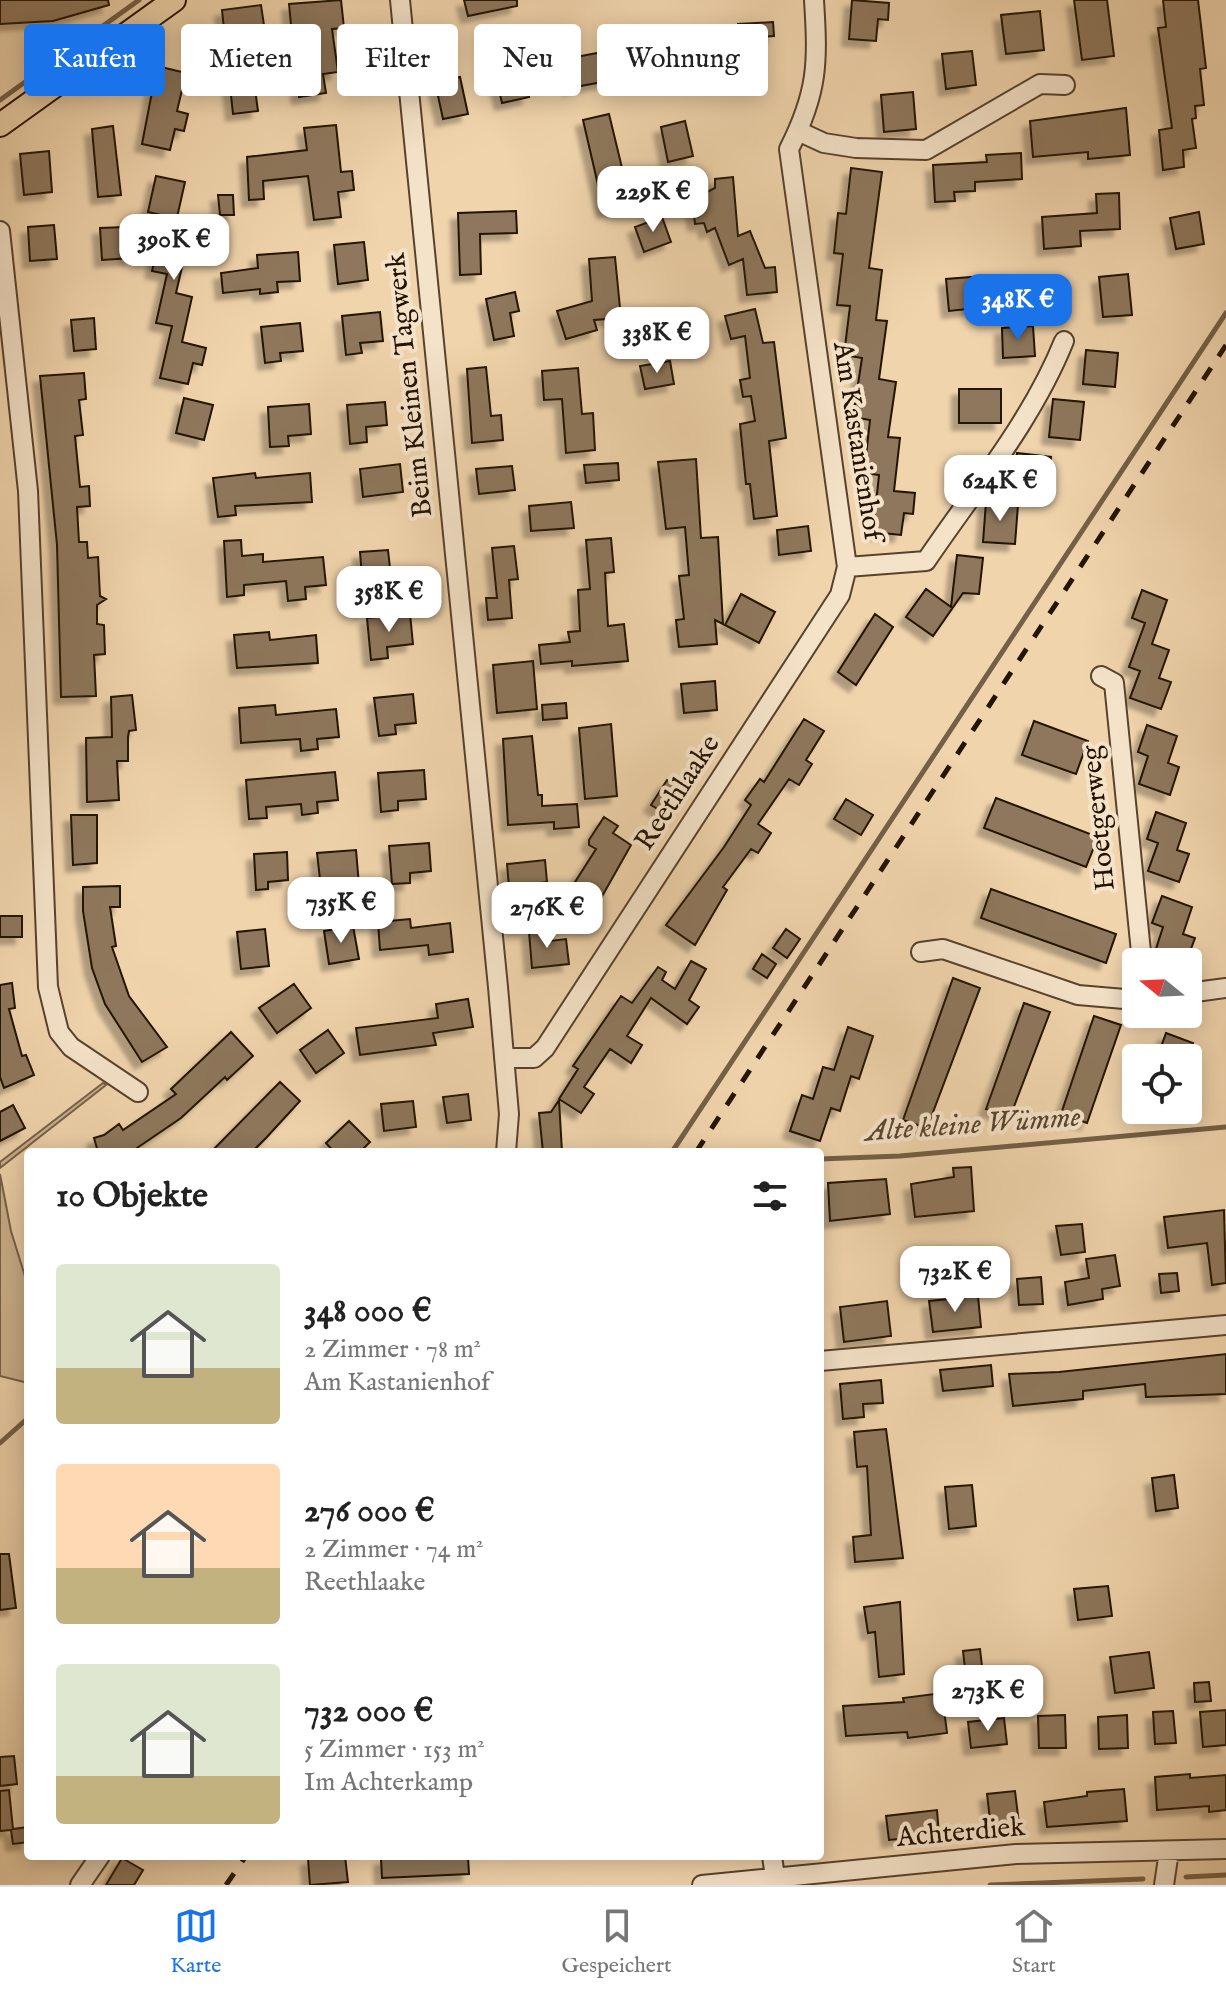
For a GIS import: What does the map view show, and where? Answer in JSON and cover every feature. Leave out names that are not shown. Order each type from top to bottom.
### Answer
[{"type":"main road","points":[[0,125],[174,0]]},
{"type":"street","name":"Beim Kleinen Tagwerk","points":[[400,0],[504,1058],[507,1148]]},
{"type":"street","name":"Am Kastanienhof","points":[[814,0],[818,53],[815,88],[789,149],[847,567],[926,561],[1021,420],[1053,368],[1064,341]]},
{"type":"street","points":[[798,131],[824,143],[856,148],[926,150],[1040,84],[1065,85]]},
{"type":"street","points":[[0,231],[29,500],[48,987],[59,1032],[71,1047],[138,1092]]},
{"type":"street","name":"Reethlaake","points":[[504,1058],[534,1058],[545,1048],[840,595],[847,567]]},
{"type":"street","name":"Hoetgerweg","points":[[1101,676],[1114,683],[1141,948]]},
{"type":"street","points":[[921,952],[943,949],[1078,995],[1122,999]]},
{"type":"street","points":[[1202,991],[1226,988]]},
{"type":"street","points":[[824,1361],[1226,1325]]},
{"type":"street","name":"Achterdiek","points":[[702,1885],[1016,1854],[1226,1849]]},
{"type":"street","points":[[1164,1885],[1169,1851]]},
{"type":"street","points":[[80,1885],[97,1860]]},
{"type":"street","points":[[773,1860],[775,1877]]},
{"type":"shaded area","points":[[103,1083],[106,1085],[0,1168],[0,1162]]},
{"type":"shaded area","points":[[0,1174],[11,1231],[24,1273],[24,1382],[0,1376]]},
{"type":"building","points":[[0,0],[108,0],[109,5],[53,21],[0,24]]},
{"type":"building","points":[[341,0],[344,24],[337,24],[337,29],[332,29],[337,72],[323,74],[326,93],[321,94],[321,24],[291,24],[289,4]]},
{"type":"building","points":[[464,0],[517,0],[517,6],[468,16]]},
{"type":"building","points":[[852,0],[889,3],[888,20],[878,19],[876,41],[849,39]]},
{"type":"building","points":[[1074,0],[1107,0],[1114,56],[1082,60]]},
{"type":"building","points":[[1163,0],[1198,0],[1206,68],[1200,69],[1204,105],[1195,106],[1196,118],[1192,119],[1196,148],[1183,150],[1184,167],[1163,170],[1159,130],[1172,128],[1158,28],[1166,27]]},
{"type":"building","points":[[261,5],[264,24],[223,24],[222,10]]},
{"type":"building","points":[[1040,11],[1044,50],[1006,54],[1001,15]]},
{"type":"building","points":[[773,22],[774,36],[768,36],[768,24],[738,24]]},
{"type":"building","points":[[972,51],[976,85],[946,89],[942,54]]},
{"type":"building","points":[[597,53],[597,83],[581,86],[581,56]]},
{"type":"building","points":[[165,68],[181,72],[177,111],[188,114],[184,131],[175,129],[170,150],[142,144],[151,96],[165,96]]},
{"type":"building","points":[[458,77],[468,114],[443,119],[438,96],[458,96]]},
{"type":"building","points":[[913,92],[916,129],[884,132],[881,95]]},
{"type":"building","points":[[231,96],[256,96],[258,111],[233,114]]},
{"type":"building","points":[[500,96],[529,96],[529,97],[502,103]]},
{"type":"building","points":[[1126,108],[1130,155],[1088,159],[1088,152],[1033,157],[1030,121]]},
{"type":"building","points":[[609,114],[631,205],[604,211],[583,120]]},
{"type":"building","points":[[685,121],[693,156],[668,162],[661,127]]},
{"type":"building","points":[[336,125],[341,172],[352,171],[354,190],[338,192],[341,217],[314,220],[308,176],[263,181],[264,199],[249,200],[247,157],[307,150],[304,128]]},
{"type":"building","points":[[113,126],[121,195],[98,197],[92,129]]},
{"type":"building","points":[[49,151],[52,192],[24,195],[20,154]]},
{"type":"building","points":[[1021,153],[1022,179],[975,182],[975,191],[954,192],[955,201],[935,202],[933,165],[987,162],[986,155]]},
{"type":"building","points":[[851,168],[882,172],[869,268],[882,270],[876,320],[887,321],[879,379],[896,382],[888,437],[900,438],[894,491],[915,493],[913,514],[904,513],[901,535],[873,532],[879,475],[864,473],[870,420],[853,417],[862,358],[844,355],[850,306],[837,305],[843,254],[834,253],[838,213],[846,214]]},
{"type":"building","points":[[156,176],[185,182],[173,235],[198,241],[195,256],[185,254],[176,293],[192,297],[182,342],[206,348],[202,365],[193,363],[188,384],[160,378],[172,326],[156,323],[167,274],[152,271],[165,216],[148,212]]},
{"type":"building","points":[[733,177],[738,236],[750,231],[765,268],[775,267],[777,292],[747,295],[743,259],[729,265],[715,228],[707,232],[704,223],[695,224],[692,200],[715,188],[715,179]]},
{"type":"building","points":[[1119,193],[1120,229],[1080,231],[1081,246],[1044,249],[1042,217],[1097,213],[1096,194]]},
{"type":"building","points":[[218,195],[233,195],[234,215],[220,215]]},
{"type":"building","points":[[516,211],[517,233],[480,234],[481,274],[460,275],[458,213]]},
{"type":"building","points":[[1199,212],[1204,244],[1176,249],[1170,218]]},
{"type":"building","points":[[662,217],[671,242],[644,252],[635,227]]},
{"type":"building","points":[[54,225],[57,259],[30,261],[28,227]]},
{"type":"building","points":[[125,227],[126,234],[130,234],[132,258],[102,260],[100,228]]},
{"type":"building","points":[[364,242],[368,280],[338,284],[334,245]]},
{"type":"building","points":[[298,252],[300,281],[277,282],[278,292],[260,294],[260,289],[223,293],[221,273],[258,268],[257,255]]},
{"type":"building","points":[[615,257],[621,318],[594,320],[597,330],[566,339],[557,311],[592,301],[589,259]]},
{"type":"building","points":[[1128,274],[1132,315],[1103,317],[1099,277]]},
{"type":"building","points":[[983,276],[986,307],[949,311],[946,279]]},
{"type":"building","points":[[515,292],[519,311],[510,313],[514,336],[494,340],[486,299]]},
{"type":"building","points":[[755,309],[763,343],[774,342],[786,438],[769,441],[777,516],[754,519],[750,484],[746,484],[740,424],[755,421],[751,396],[743,397],[740,380],[750,378],[745,336],[731,339],[725,316]]},
{"type":"building","points":[[380,312],[383,341],[360,343],[362,353],[346,355],[342,316]]},
{"type":"building","points":[[94,318],[96,349],[74,351],[71,320]]},
{"type":"building","points":[[300,323],[303,351],[280,353],[281,361],[265,363],[261,327]]},
{"type":"building","points":[[1033,326],[1035,356],[1003,358],[1002,328]]},
{"type":"building","points":[[1086,350],[1118,353],[1115,387],[1083,384]]},
{"type":"building","points":[[670,361],[674,384],[645,389],[640,366]]},
{"type":"building","points":[[486,367],[491,416],[501,415],[503,440],[472,443],[467,369]]},
{"type":"building","points":[[578,368],[582,414],[593,413],[595,450],[566,453],[562,399],[544,400],[542,371]]},
{"type":"building","points":[[84,373],[86,399],[79,400],[83,435],[75,436],[80,487],[89,486],[90,506],[77,507],[79,542],[87,542],[88,558],[98,557],[100,596],[106,599],[97,605],[97,624],[104,625],[105,654],[94,655],[96,696],[61,697],[57,545],[40,376]]},
{"type":"building","points":[[959,389],[1001,389],[1001,423],[959,423]]},
{"type":"building","points":[[184,398],[213,405],[204,440],[176,433]]},
{"type":"building","points":[[1053,399],[1084,402],[1080,440],[1049,437]]},
{"type":"building","points":[[385,402],[387,425],[366,427],[367,442],[350,444],[347,405]]},
{"type":"building","points":[[309,404],[311,434],[288,436],[289,446],[270,447],[268,407]]},
{"type":"building","points":[[1017,453],[1051,457],[1047,490],[1013,486]]},
{"type":"building","points":[[696,459],[701,538],[718,537],[723,624],[715,620],[717,644],[679,647],[676,620],[684,619],[679,576],[689,575],[685,527],[666,529],[658,462]]},
{"type":"building","points":[[618,463],[619,480],[586,483],[584,465]]},
{"type":"building","points":[[400,464],[403,492],[363,497],[360,469]]},
{"type":"building","points":[[512,466],[515,490],[479,494],[476,469]]},
{"type":"building","points":[[255,473],[256,478],[310,473],[312,502],[235,506],[236,515],[218,517],[213,478]]},
{"type":"building","points":[[571,502],[574,528],[531,531],[529,506]]},
{"type":"building","points":[[986,502],[1018,505],[1015,544],[983,542]]},
{"type":"building","points":[[808,526],[811,551],[779,555],[777,530]]},
{"type":"building","points":[[611,538],[614,572],[605,573],[608,626],[624,624],[628,661],[572,666],[572,661],[541,664],[539,645],[570,642],[568,632],[580,631],[578,590],[590,589],[586,540]]},
{"type":"building","points":[[241,540],[242,556],[263,554],[263,562],[323,557],[326,585],[305,587],[306,599],[288,601],[286,581],[244,585],[244,595],[227,597],[224,541]]},
{"type":"building","points":[[514,546],[518,579],[509,580],[512,618],[488,620],[486,598],[497,598],[492,548]]},
{"type":"building","points":[[388,550],[392,586],[363,589],[360,552]]},
{"type":"building","points":[[957,555],[983,558],[979,594],[963,593],[933,636],[906,617],[926,589],[951,607]]},
{"type":"building","points":[[1142,590],[1167,600],[1152,644],[1169,650],[1159,678],[1171,682],[1161,709],[1130,698],[1140,671],[1129,667],[1145,623],[1132,618]]},
{"type":"building","points":[[741,594],[775,612],[759,643],[725,625]]},
{"type":"building","points":[[410,614],[413,644],[387,647],[388,658],[371,660],[367,618]]},
{"type":"building","points":[[875,614],[893,627],[856,685],[838,672]]},
{"type":"building","points":[[269,632],[270,640],[316,635],[318,663],[237,668],[234,635]]},
{"type":"building","points":[[533,661],[537,709],[497,713],[493,665]]},
{"type":"building","points":[[715,681],[717,710],[684,713],[681,684]]},
{"type":"building","points":[[413,694],[416,723],[395,725],[396,734],[379,736],[374,698]]},
{"type":"building","points":[[132,695],[136,730],[129,731],[128,761],[117,761],[119,800],[87,802],[86,738],[112,737],[111,697]]},
{"type":"building","points":[[566,703],[567,718],[543,720],[542,705]]},
{"type":"building","points":[[275,705],[276,715],[336,709],[339,737],[317,739],[318,749],[301,751],[300,739],[241,743],[239,708]]},
{"type":"building","points":[[804,719],[824,731],[806,760],[812,764],[799,785],[789,779],[758,824],[771,833],[758,853],[751,849],[723,887],[727,890],[695,945],[666,925],[724,847],[751,805],[745,800],[760,779],[764,782]]},
{"type":"building","points":[[1034,721],[1088,741],[1076,774],[1022,755]]},
{"type":"building","points":[[611,724],[617,796],[585,799],[579,728]]},
{"type":"building","points":[[1147,725],[1177,736],[1168,763],[1179,767],[1170,795],[1139,784],[1148,756],[1138,752]]},
{"type":"building","points":[[532,736],[538,795],[542,795],[542,806],[577,804],[579,827],[554,829],[554,822],[508,825],[503,739]]},
{"type":"building","points":[[424,770],[426,799],[398,801],[398,810],[381,812],[378,773]]},
{"type":"building","points":[[335,772],[338,800],[317,802],[318,813],[302,815],[301,804],[266,807],[267,818],[249,819],[246,780]]},
{"type":"building","points":[[667,780],[688,793],[672,818],[651,805]]},
{"type":"building","points":[[996,798],[1098,837],[1086,867],[984,828]]},
{"type":"building","points":[[846,799],[873,815],[861,835],[834,819]]},
{"type":"building","points":[[1156,812],[1186,823],[1177,850],[1189,854],[1179,882],[1148,871],[1158,843],[1147,839]]},
{"type":"building","points":[[71,815],[97,815],[97,863],[73,865]]},
{"type":"building","points":[[604,817],[618,826],[613,833],[631,845],[596,907],[570,890],[596,849],[589,845],[589,840]]},
{"type":"building","points":[[429,843],[431,871],[410,873],[410,883],[392,884],[389,846]]},
{"type":"building","points":[[356,850],[359,885],[321,888],[317,853]]},
{"type":"building","points":[[287,852],[288,880],[268,882],[268,889],[256,890],[254,854]]},
{"type":"building","points":[[545,860],[547,882],[533,884],[534,897],[510,899],[507,864]]},
{"type":"building","points":[[120,886],[120,907],[110,907],[116,946],[112,947],[129,996],[167,1047],[142,1062],[105,1004],[92,968],[83,911],[83,887]]},
{"type":"building","points":[[991,889],[1116,934],[1106,963],[981,918]]},
{"type":"building","points":[[1162,896],[1192,907],[1183,934],[1195,938],[1191,948],[1156,948],[1163,927],[1152,923]]},
{"type":"building","points":[[0,916],[22,916],[22,937],[0,937]]},
{"type":"building","points":[[410,919],[411,928],[450,923],[453,952],[429,955],[428,945],[380,950],[378,922]]},
{"type":"building","points":[[353,926],[359,959],[329,964],[324,931]]},
{"type":"building","points":[[265,929],[269,966],[241,969],[237,932]]},
{"type":"building","points":[[786,929],[800,939],[787,958],[773,948]]},
{"type":"building","points":[[549,930],[550,941],[566,939],[569,964],[532,968],[529,932]]},
{"type":"building","points":[[762,954],[776,964],[767,978],[753,969]]},
{"type":"building","points":[[691,961],[706,969],[689,1000],[699,1007],[687,1024],[651,998],[627,1036],[642,1045],[631,1063],[610,1049],[584,1087],[594,1094],[581,1113],[559,1099],[578,1069],[573,1066],[621,996],[632,1003],[658,967],[666,972],[662,980],[675,989]]},
{"type":"building","points":[[953,978],[980,988],[927,1128],[903,1120]]},
{"type":"building","points":[[12,983],[15,1008],[9,1009],[22,1056],[26,1055],[34,1075],[4,1088],[0,1077],[0,985]]},
{"type":"building","points":[[294,984],[311,1008],[277,1033],[259,1008]]},
{"type":"building","points":[[468,999],[473,1027],[433,1033],[436,1045],[360,1055],[356,1028],[438,1018],[436,1004]]},
{"type":"building","points":[[1024,1003],[1050,1012],[1010,1117],[986,1109]]},
{"type":"building","points":[[1094,1016],[1121,1025],[1087,1123],[1061,1114]]},
{"type":"building","points":[[848,1027],[873,1036],[859,1079],[851,1076],[840,1111],[831,1108],[820,1141],[790,1131],[802,1095],[813,1099],[823,1067],[834,1070]]},
{"type":"building","points":[[328,1030],[344,1053],[316,1073],[300,1050]]},
{"type":"building","points":[[231,1032],[253,1056],[181,1118],[137,1148],[97,1148],[94,1138],[119,1124],[123,1130],[176,1094],[171,1089]]},
{"type":"building","points":[[1166,1033],[1193,1043],[1193,1044],[1162,1044]]},
{"type":"building","points":[[280,1082],[300,1101],[256,1148],[215,1148]]},
{"type":"building","points":[[468,1094],[471,1120],[447,1123],[443,1097]]},
{"type":"building","points":[[559,1100],[562,1148],[543,1148],[539,1113],[551,1112]]},
{"type":"building","points":[[413,1101],[416,1127],[384,1131],[381,1104]]},
{"type":"building","points":[[13,1105],[25,1128],[0,1141],[0,1112]]},
{"type":"building","points":[[349,1121],[370,1142],[364,1148],[330,1148],[326,1143]]},
{"type":"building","points":[[971,1167],[974,1211],[915,1217],[911,1184],[954,1177],[953,1168]]},
{"type":"building","points":[[886,1179],[890,1214],[830,1221],[828,1183]]},
{"type":"building","points":[[1224,1210],[1226,1283],[1212,1285],[1207,1243],[1168,1248],[1164,1217]]},
{"type":"building","points":[[1082,1224],[1085,1252],[1061,1255],[1056,1226]]},
{"type":"building","points":[[1115,1255],[1120,1286],[1102,1289],[1103,1299],[1068,1305],[1065,1282],[1089,1278],[1086,1259]]},
{"type":"building","points":[[1177,1273],[1179,1291],[1161,1293],[1159,1274]]},
{"type":"building","points":[[1041,1277],[1043,1304],[1019,1305],[1017,1279]]},
{"type":"building","points":[[978,1296],[981,1327],[933,1332],[929,1301]]},
{"type":"building","points":[[887,1301],[891,1336],[844,1342],[840,1307]]},
{"type":"building","points":[[1226,1354],[1226,1394],[1146,1397],[1145,1384],[1083,1391],[1083,1399],[1013,1406],[1009,1374],[1059,1372]]},
{"type":"building","points":[[991,1365],[993,1386],[943,1391],[940,1370]]},
{"type":"building","points":[[881,1380],[883,1403],[863,1404],[864,1417],[843,1419],[840,1384]]},
{"type":"building","points":[[886,1429],[903,1558],[855,1562],[853,1537],[871,1535],[867,1466],[857,1467],[854,1432]]},
{"type":"building","points":[[1174,1475],[1178,1508],[1156,1511],[1152,1478]]},
{"type":"building","points":[[972,1485],[976,1526],[949,1529],[945,1487]]},
{"type":"building","points":[[0,1554],[9,1554],[16,1608],[0,1610]]},
{"type":"building","points":[[1108,1586],[1112,1616],[1078,1620],[1074,1589]]},
{"type":"building","points":[[900,1602],[904,1674],[879,1677],[875,1632],[868,1633],[864,1607]]},
{"type":"building","points":[[980,1649],[983,1675],[966,1677],[963,1651]]},
{"type":"building","points":[[1149,1652],[1154,1688],[1115,1693],[1110,1657]]},
{"type":"building","points":[[1036,1670],[1038,1691],[1000,1693],[998,1672]]},
{"type":"building","points":[[1209,1682],[1211,1701],[1195,1702],[1194,1683]]},
{"type":"building","points":[[942,1693],[947,1733],[908,1738],[907,1732],[846,1736],[843,1706],[904,1702],[903,1698]]},
{"type":"building","points":[[1226,1710],[1226,1745],[1203,1747],[1200,1712]]},
{"type":"building","points":[[1173,1711],[1176,1743],[1155,1744],[1153,1712]]},
{"type":"building","points":[[1065,1715],[1066,1748],[1039,1748],[1038,1716]]},
{"type":"building","points":[[1127,1715],[1128,1748],[1099,1749],[1098,1717]]},
{"type":"building","points":[[1004,1718],[1007,1744],[971,1748],[968,1722]]},
{"type":"building","points":[[14,1756],[17,1784],[0,1786],[0,1757]]},
{"type":"building","points":[[1190,1774],[1190,1778],[1226,1775],[1226,1810],[1209,1812],[1209,1806],[1157,1810],[1155,1777]]},
{"type":"building","points":[[1124,1789],[1127,1821],[1047,1827],[1044,1802],[1087,1796],[1087,1792]]},
{"type":"building","points":[[9,1790],[13,1829],[24,1828],[24,1843],[13,1844],[11,1830],[0,1831],[0,1791]]},
{"type":"building","points":[[1015,1791],[1019,1824],[991,1828],[987,1794]]},
{"type":"building","points":[[937,1810],[939,1835],[889,1840],[886,1816]]},
{"type":"building","points":[[121,1860],[143,1870],[134,1885],[106,1885]]},
{"type":"building","points":[[308,1860],[345,1860],[348,1882],[310,1885]]},
{"type":"building","points":[[381,1860],[468,1860],[469,1874],[382,1878]]},
{"type":"waterway","points":[[0,100],[139,0]]},
{"type":"waterway","points":[[675,1148],[1226,313]]},
{"type":"waterway","name":"Alte kleine Wümme","points":[[824,1159],[900,1156],[1226,1127]]},
{"type":"waterway","name":"Alte kleine Wümme","points":[[0,1443],[24,1422]]},
{"type":"waterway","points":[[1186,1877],[1226,1875]]},
{"type":"waterway","points":[[990,1885],[1143,1879]]},
{"type":"railway","points":[[699,1148],[1226,345]]},
{"type":"railway","points":[[226,1885],[243,1860]]}]
